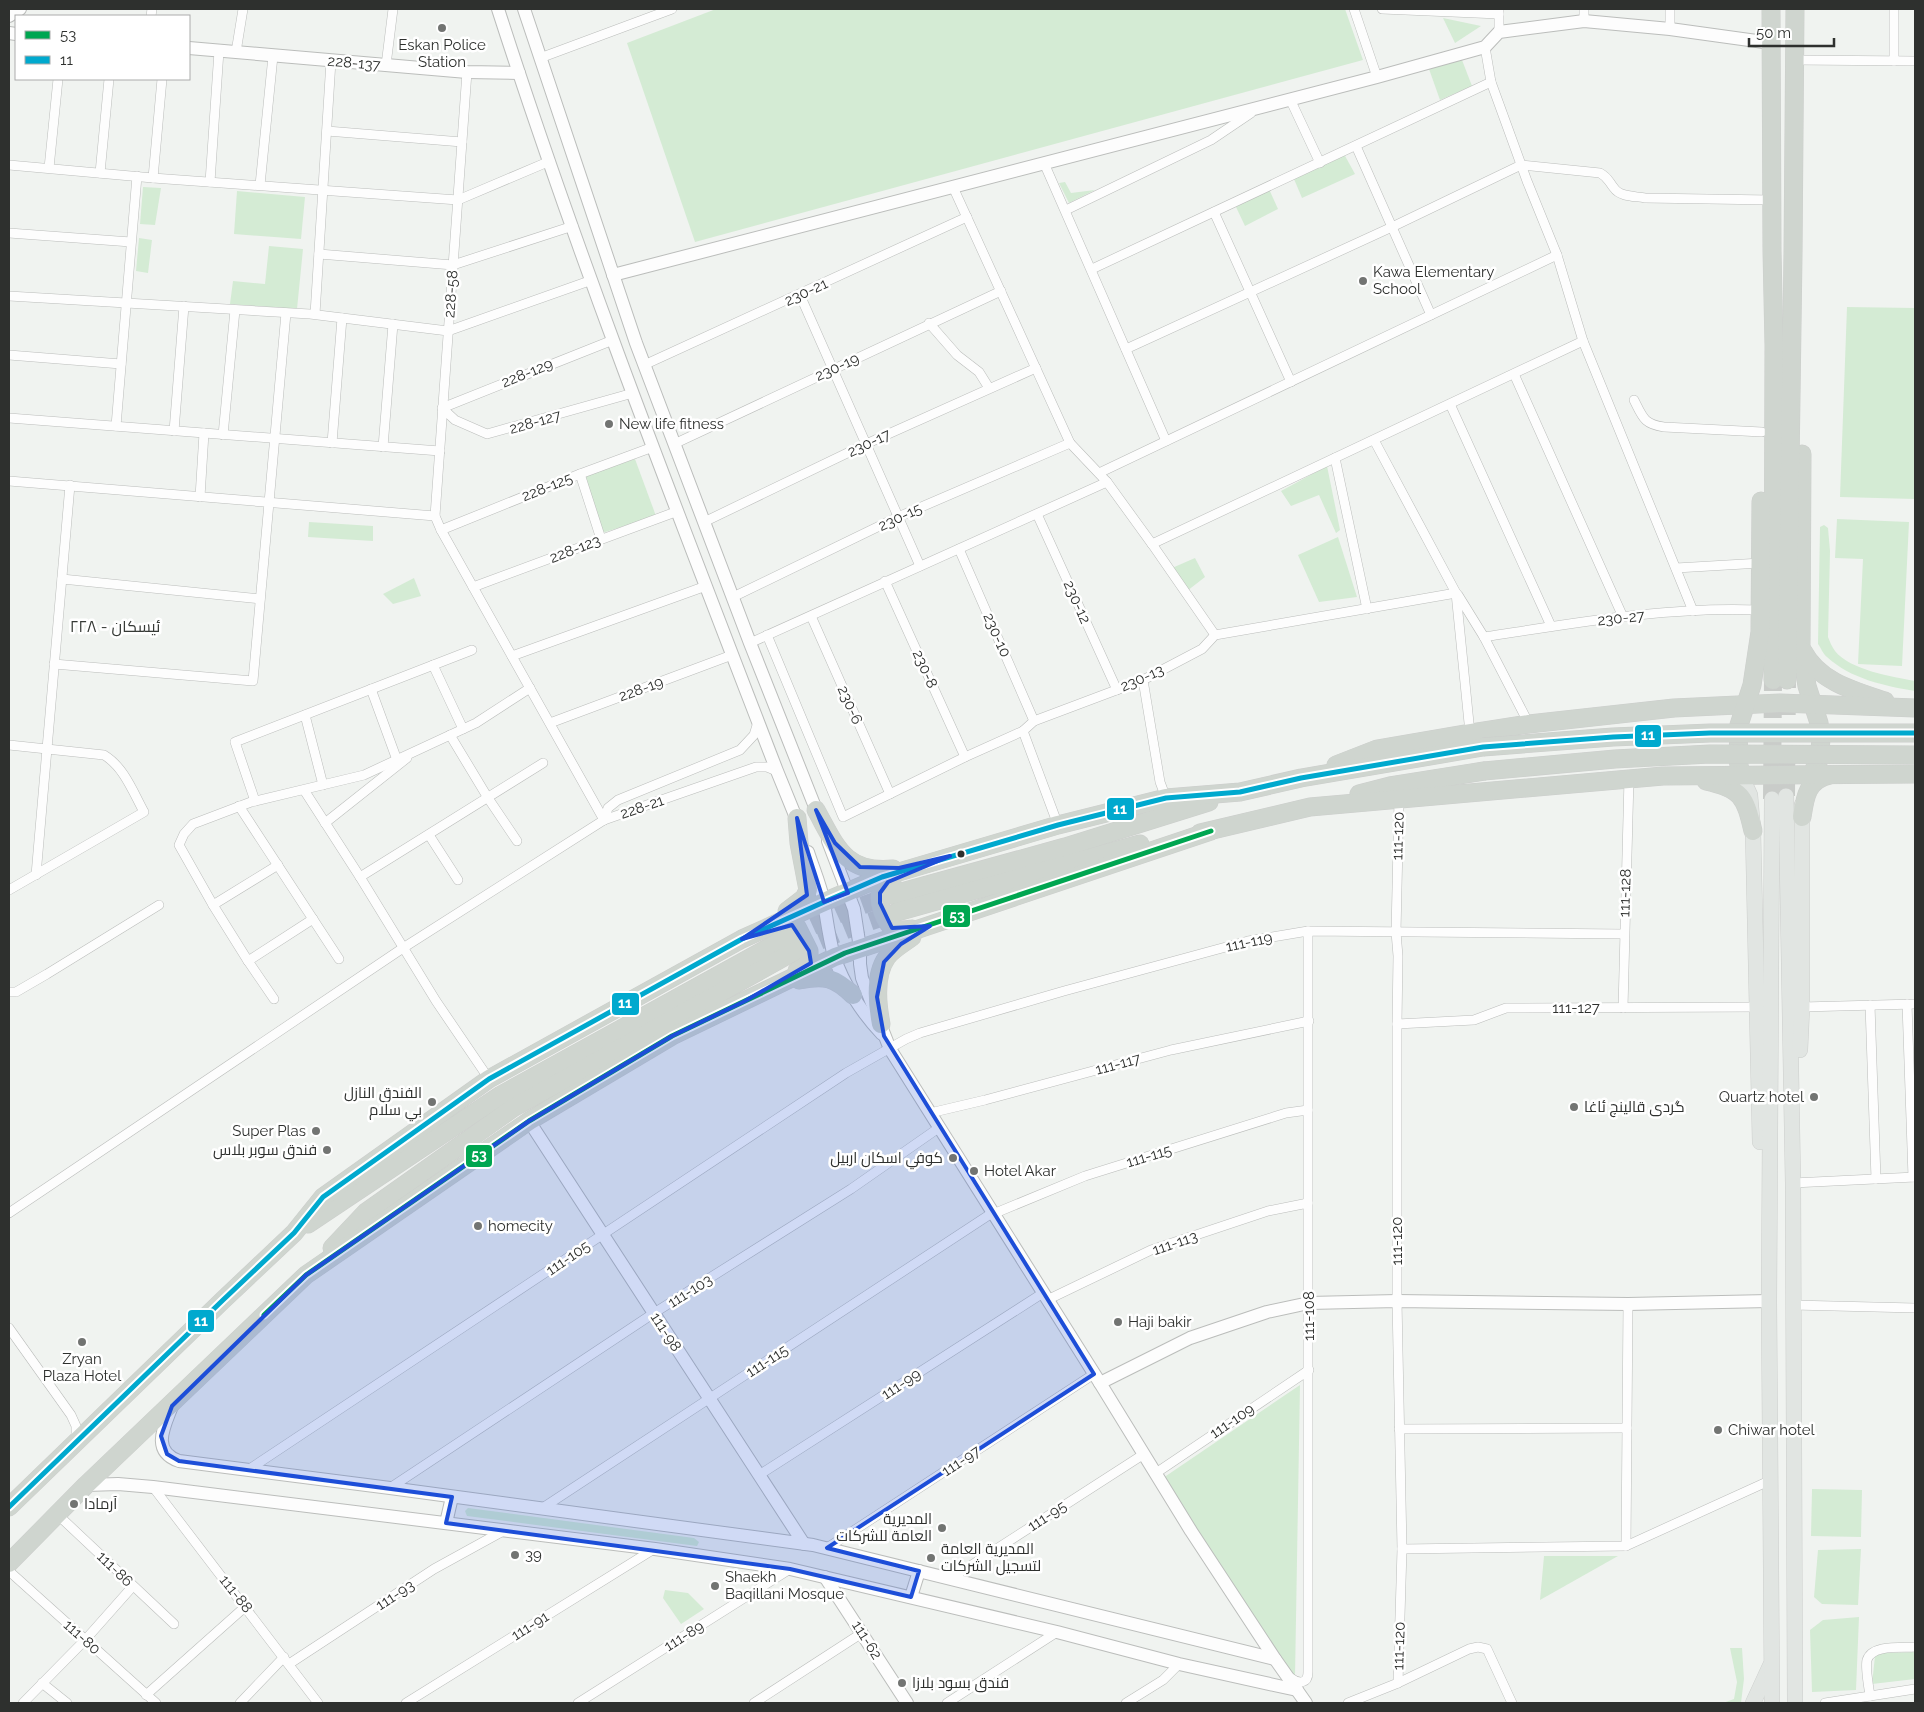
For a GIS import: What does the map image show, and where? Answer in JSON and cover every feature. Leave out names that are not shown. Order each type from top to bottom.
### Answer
[{"type":"highway","points":[[1771,9],[1771,200],[1780,680],[1793,254],[1795,9]]},
{"type":"highway","points":[[1741,775],[1738,760],[1739,725],[1752,685],[1760,632],[1763,341],[1772,251]]},
{"type":"highway","points":[[1793,254],[1802,336],[1801,647],[1821,739],[1819,760],[1812,774]]},
{"type":"highway","points":[[1674,708],[1712,700],[1737,690],[1749,671],[1760,632]]},
{"type":"highway","points":[[1801,647],[1812,664],[1833,681],[1851,689],[1910,708]]},
{"type":"highway","points":[[1301,778],[1377,749],[1529,724],[1674,708],[1745,704],[1780,703],[1910,708]]},
{"type":"highway","points":[[891,895],[1065,847],[1240,792],[1301,778],[1483,747],[1613,737],[1710,733],[1915,733]]},
{"type":"highway","points":[[897,912],[1132,845],[1211,830],[1390,786],[1484,771],[1615,759],[1710,754],[1915,755]]},
{"type":"highway","points":[[1802,817],[1809,788],[1822,777],[1835,774]]},
{"type":"highway","points":[[1310,807],[1663,776],[1915,774]]},
{"type":"highway","points":[[1663,776],[1703,780],[1732,788],[1747,805],[1753,831]]},
{"type":"highway","points":[[742,939],[882,877],[950,856],[1058,825],[1166,798],[1240,792]]},
{"type":"highway","points":[[816,810],[834,843],[860,867],[870,870],[882,870],[928,863]]},
{"type":"highway","points":[[9,1507],[294,1233],[323,1197],[489,1079],[742,939],[795,906],[807,895],[808,883],[799,843],[797,818]]},
{"type":"highway","points":[[306,1276],[529,1121],[672,1036],[835,957],[1211,830]]},
{"type":"highway","points":[[930,926],[903,930],[892,928],[880,903],[880,893],[883,886],[888,882],[950,856]]},
{"type":"highway","points":[[742,939],[786,924],[792,925],[798,928],[809,951],[810,958],[806,966],[745,1001]]},
{"type":"highway","points":[[882,1030],[877,997],[884,962],[901,944],[930,926]]},
{"type":"highway","points":[[9,1563],[86,1485],[172,1406],[306,1276],[366,1212],[513,1108],[792,944],[501,1095],[294,1233]]},
{"type":"highway","points":[[779,985],[811,978],[826,978],[840,983],[853,995]]},
{"type":"main road","points":[[9,16],[20,9]]},
{"type":"main road","points":[[498,9],[632,393],[777,772],[797,818],[824,902],[828,931],[835,957],[853,995],[870,1022],[882,1030]]},
{"type":"main road","points":[[524,9],[644,365],[848,893],[856,921],[862,978],[890,1049],[1156,1472],[1191,1531],[1305,1703]]},
{"type":"main road","points":[[613,274],[1377,77],[1485,46],[1498,32],[1584,15],[1771,43]]},
{"type":"main road","name":"228-137","points":[[190,48],[467,72],[519,72]]},
{"type":"main road","points":[[614,344],[636,343]]},
{"type":"main road","points":[[1792,1183],[1802,1007],[1802,792],[1805,783],[1812,774]]},
{"type":"main road","points":[[1741,775],[1750,794],[1753,831],[1761,1159],[1770,1248]]},
{"type":"main road","points":[[1772,1703],[1769,1301],[1779,797],[1792,1183],[1794,1703]]},
{"type":"main road","name":"111-98","points":[[529,1121],[804,1544]]},
{"type":"main road","points":[[1097,1378],[1190,1338],[1267,1312],[1309,1303],[1397,1301],[1628,1304],[1769,1301]]},
{"type":"main road","points":[[172,1406],[161,1441],[164,1450],[170,1457],[179,1461],[827,1548],[1275,1659]]},
{"type":"main road","points":[[86,1485],[118,1484],[153,1487],[654,1549],[790,1569],[1058,1632],[1179,1664],[1298,1690]]},
{"type":"main road","points":[[446,1523],[452,1498]]},
{"type":"main road","points":[[911,1597],[919,1571]]},
{"type":"main road","name":"111-62","points":[[825,1577],[907,1703]]},
{"type":"main road","points":[[1753,1703],[1772,1660]]},
{"type":"street","points":[[236,52],[243,9]]},
{"type":"street","points":[[386,65],[393,9]]},
{"type":"street","points":[[540,58],[670,9]]},
{"type":"street","points":[[1354,9],[1377,77]]},
{"type":"street","points":[[1382,9],[1499,11],[1498,32]]},
{"type":"street","points":[[1670,9],[1670,29]]},
{"type":"street","points":[[1894,9],[1894,61]]},
{"type":"street","points":[[1485,46],[1491,82],[1520,165],[1557,255],[1583,341],[1693,611]]},
{"type":"street","points":[[210,182],[219,51]]},
{"type":"street","points":[[260,185],[273,56]]},
{"type":"street","points":[[1795,60],[1915,61]]},
{"type":"street","points":[[315,314],[331,61]]},
{"type":"street","name":"228-58","points":[[435,516],[467,72]]},
{"type":"street","points":[[49,168],[58,80]]},
{"type":"street","points":[[100,173],[109,80]]},
{"type":"street","points":[[153,178],[162,80]]},
{"type":"street","points":[[1092,270],[1491,82]]},
{"type":"street","points":[[1290,99],[1320,163]]},
{"type":"street","points":[[1066,210],[1211,140],[1256,109]]},
{"type":"street","points":[[327,131],[462,142]]},
{"type":"street","points":[[1356,146],[1431,315]]},
{"type":"street","points":[[9,165],[153,178],[458,200],[550,161]]},
{"type":"street","points":[[1044,163],[1166,441]]},
{"type":"street","points":[[1126,349],[1392,227],[1520,165],[1600,173],[1608,177],[1614,190],[1626,195],[1645,198],[1771,200]]},
{"type":"street","points":[[116,426],[137,176]]},
{"type":"street","points":[[953,187],[1070,443],[1107,482],[1215,635],[1456,593]]},
{"type":"street","points":[[1214,212],[1291,382]]},
{"type":"street","name":"230-21","points":[[644,365],[967,217]]},
{"type":"street","points":[[319,254],[453,265],[573,226]]},
{"type":"street","points":[[9,233],[131,242]]},
{"type":"street","points":[[1098,473],[1557,255]]},
{"type":"street","points":[[9,296],[315,314],[448,331],[592,280]]},
{"type":"street","name":"230-19","points":[[674,444],[929,323],[1001,291]]},
{"type":"street","points":[[800,294],[920,566]]},
{"type":"street","points":[[174,431],[184,306]]},
{"type":"street","points":[[223,435],[235,310]]},
{"type":"street","points":[[54,664],[253,681],[286,313]]},
{"type":"street","points":[[332,443],[342,318]]},
{"type":"street","points":[[929,323],[957,355],[978,372],[989,388]]},
{"type":"street","points":[[383,447],[393,324]]},
{"type":"street","points":[[1152,544],[1583,341]]},
{"type":"street","name":"228-129","points":[[442,408],[614,344]]},
{"type":"street","points":[[9,355],[121,364]]},
{"type":"street","name":"230-17","points":[[704,522],[866,444],[1036,368]]},
{"type":"street","points":[[1514,374],[1623,617]]},
{"type":"street","name":"228-127","points":[[442,408],[455,420],[487,434],[632,393]]},
{"type":"street","points":[[1634,400],[1644,420],[1651,425],[1762,432]]},
{"type":"street","points":[[1450,404],[1550,626]]},
{"type":"street","points":[[9,418],[440,451]]},
{"type":"street","points":[[200,497],[204,433]]},
{"type":"street","points":[[1374,440],[1456,593],[1484,637],[1529,724]]},
{"type":"street","name":"230-15","points":[[733,597],[898,517],[1070,443]]},
{"type":"street","name":"228-125","points":[[443,532],[580,474],[653,447]]},
{"type":"street","points":[[1335,458],[1367,610]]},
{"type":"street","points":[[580,474],[602,539]]},
{"type":"street","points":[[9,481],[435,516],[604,820],[403,948],[9,1213]]},
{"type":"street","points":[[750,643],[1107,482]]},
{"type":"street","points":[[36,874],[70,485]]},
{"type":"street","name":"228-123","points":[[473,587],[678,512]]},
{"type":"street","name":"230-12","points":[[1037,514],[1117,690]]},
{"type":"street","name":"230-10","points":[[959,549],[1034,721]]},
{"type":"street","points":[[1676,568],[1761,563]]},
{"type":"street","points":[[62,579],[260,599]]},
{"type":"street","name":"230-8","points":[[886,581],[965,757]]},
{"type":"street","points":[[512,656],[706,586]]},
{"type":"street","points":[[1456,593],[1470,733]]},
{"type":"street","name":"230-27","points":[[1484,637],[1623,617],[1693,611],[1760,610]]},
{"type":"street","name":"230-6","points":[[811,616],[890,794]]},
{"type":"street","name":"230-13","points":[[767,635],[843,817],[965,757],[1023,731],[1034,721],[1143,680],[1202,649],[1215,635]]},
{"type":"street","points":[[255,801],[235,742],[472,650]]},
{"type":"street","name":"228-19","points":[[550,723],[732,655]]},
{"type":"street","points":[[433,665],[463,729]]},
{"type":"street","points":[[1143,680],[1160,782],[1166,798]]},
{"type":"street","points":[[274,999],[213,905],[179,845],[184,834],[193,824],[239,806],[364,775],[476,723],[530,688]]},
{"type":"street","points":[[371,689],[397,760]]},
{"type":"street","points":[[305,715],[323,784]]},
{"type":"street","name":"228-21","points":[[604,820],[608,808],[618,800],[740,750],[754,735],[758,722]]},
{"type":"street","points":[[1023,731],[1058,825]]},
{"type":"street","points":[[450,735],[488,798],[517,841]]},
{"type":"street","points":[[9,745],[104,755],[120,768],[144,812],[9,890]]},
{"type":"street","points":[[325,823],[416,750]]},
{"type":"street","points":[[360,877],[542,763]]},
{"type":"street","name":"228-21","points":[[604,820],[756,767],[763,767],[777,772]]},
{"type":"street","name":"111-128","points":[[1622,1008],[1629,778]]},
{"type":"street","points":[[304,790],[436,1001],[489,1079]]},
{"type":"street","name":"111-120","points":[[1398,1683],[1402,1549],[1397,1301],[1398,956],[1396,932],[1399,800]]},
{"type":"street","points":[[239,806],[339,959]]},
{"type":"street","points":[[429,835],[458,880]]},
{"type":"street","points":[[213,905],[278,865]]},
{"type":"street","points":[[9,992],[16,992],[159,905]]},
{"type":"street","points":[[248,961],[313,919]]},
{"type":"street","name":"111-119","points":[[890,1049],[906,1039],[920,1034],[1064,990],[1248,940],[1308,931],[1624,934]]},
{"type":"street","name":"111-108","points":[[1288,1677],[1302,1683],[1308,1677],[1308,931]]},
{"type":"street","points":[[1792,1183],[1914,1177],[1911,1004],[1802,1007]]},
{"type":"street","points":[[1870,1005],[1876,1179]]},
{"type":"street","name":"111-127","points":[[1397,1024],[1474,1020],[1506,1008],[1758,1007]]},
{"type":"street","name":"111-117","points":[[930,1113],[1171,1050],[1308,1021]]},
{"type":"street","name":"111-105","points":[[248,1470],[846,1073],[890,1049]]},
{"type":"street","name":"111-115","points":[[541,1509],[993,1214],[1085,1176],[1286,1113],[1308,1110]]},
{"type":"street","name":"111-103","points":[[390,1488],[654,1314],[851,1189],[940,1127]]},
{"type":"street","name":"111-113","points":[[1045,1297],[1151,1250],[1268,1211],[1308,1203]]},
{"type":"street","name":"111-99","points":[[759,1475],[1045,1297]]},
{"type":"street","points":[[1626,1546],[1628,1304]]},
{"type":"street","points":[[1793,1305],[1915,1308]]},
{"type":"street","points":[[9,1328],[71,1415],[77,1430],[76,1439],[71,1447]]},
{"type":"street","name":"111-109","points":[[1156,1472],[1308,1370]]},
{"type":"street","name":"111-97","points":[[827,1548],[1097,1378]]},
{"type":"street","points":[[1399,1429],[1627,1428]]},
{"type":"street","name":"111-95","points":[[950,1579],[1144,1454]]},
{"type":"street","points":[[1402,1549],[1626,1546],[1771,1480]]},
{"type":"street","name":"111-88","points":[[153,1487],[246,1606],[318,1703]]},
{"type":"street","name":"111-86","points":[[56,1514],[174,1624]]},
{"type":"street","name":"111-93","points":[[240,1703],[287,1661],[434,1569],[504,1530]]},
{"type":"street","name":"111-91","points":[[406,1703],[654,1549]]},
{"type":"street","name":"111-89","points":[[578,1703],[790,1569]]},
{"type":"street","name":"111-80","points":[[9,1571],[156,1703]]},
{"type":"street","points":[[23,1703],[86,1639],[133,1586]]},
{"type":"street","points":[[146,1695],[246,1606]]},
{"type":"street","points":[[947,1703],[1058,1632]]},
{"type":"street","points":[[754,1703],[862,1633]]},
{"type":"street","points":[[1348,1703],[1398,1683],[1469,1649],[1478,1647],[1487,1649],[1512,1703]]},
{"type":"street","points":[[1870,1696],[1867,1660],[1873,1652],[1880,1649],[1915,1647]]},
{"type":"street","points":[[1126,1703],[1163,1680],[1179,1664]]},
{"type":"street","points":[[42,1683],[67,1703]]},
{"type":"street","points":[[1825,1703],[1915,1689]]},
{"type":"highlighted area","points":[[816,810],[835,843],[860,867],[899,868],[950,856],[888,882],[880,893],[880,903],[892,928],[930,926],[901,944],[884,962],[877,997],[884,1036],[1094,1374],[827,1548],[919,1571],[911,1597],[790,1569],[446,1523],[452,1497],[179,1461],[167,1454],[161,1436],[172,1406],[306,1275],[529,1121],[672,1036],[745,1001],[811,963],[809,951],[792,925],[742,939],[807,895],[797,818],[824,902],[848,893]]},
{"type":"green space","points":[[716,9],[1345,9],[1363,60],[695,242],[627,43]]},
{"type":"green space","points":[[1443,18],[1481,26],[1455,43]]},
{"type":"green space","points":[[1462,60],[1472,86],[1440,100],[1429,69]]},
{"type":"green space","points":[[1344,154],[1355,174],[1302,198],[1294,179]]},
{"type":"green space","points":[[1065,182],[1071,193],[1095,190],[1069,203],[1059,183]]},
{"type":"green space","points":[[143,187],[161,188],[155,225],[140,224]]},
{"type":"green space","points":[[1269,189],[1278,209],[1245,226],[1236,207]]},
{"type":"green space","points":[[237,191],[305,197],[301,239],[234,234]]},
{"type":"green space","points":[[139,238],[152,240],[148,273],[136,271]]},
{"type":"green space","points":[[269,246],[303,249],[297,309],[230,304],[233,281],[265,284]]},
{"type":"green space","points":[[1847,307],[1915,308],[1915,499],[1840,497]]},
{"type":"green space","points":[[635,459],[656,516],[602,533],[583,476]]},
{"type":"green space","points":[[1327,466],[1340,530],[1336,533],[1319,495],[1291,506],[1281,491]]},
{"type":"green space","points":[[1837,519],[1909,522],[1902,666],[1858,664],[1863,559],[1835,558]]},
{"type":"green space","points":[[309,522],[373,526],[373,541],[308,537]]},
{"type":"green space","points":[[1824,525],[1828,528],[1830,551],[1828,637],[1833,648],[1842,658],[1861,668],[1915,681],[1915,691],[1880,684],[1857,676],[1836,665],[1826,656],[1818,644],[1820,527]]},
{"type":"green space","points":[[1338,537],[1357,597],[1319,602],[1298,555]]},
{"type":"green space","points":[[1195,558],[1205,577],[1187,591],[1172,568]]},
{"type":"green space","points":[[414,578],[421,596],[393,604],[383,594]]},
{"type":"green space","points":[[1300,1385],[1295,1678],[1163,1478]]},
{"type":"green space","points":[[1812,1489],[1862,1490],[1861,1537],[1811,1536]]},
{"type":"green space","points":[[468,1508],[694,1538],[699,1542],[697,1546],[467,1516],[465,1511]]},
{"type":"green space","points":[[1861,1549],[1858,1605],[1822,1604],[1814,1597],[1818,1550]]},
{"type":"green space","points":[[1544,1556],[1618,1556],[1540,1600]]},
{"type":"green space","points":[[665,1590],[688,1593],[704,1609],[681,1624],[663,1598]]},
{"type":"green space","points":[[1859,1617],[1856,1690],[1812,1692],[1810,1630],[1823,1620]]},
{"type":"green space","points":[[1730,1648],[1742,1648],[1744,1679],[1741,1703],[1723,1703],[1734,1699],[1737,1682]]},
{"type":"green space","points":[[1915,1652],[1915,1679],[1872,1684],[1875,1656],[1884,1653]]},
{"type":"tunnel","points":[[1772,799],[1773,680]]},
{"type":"tunnel","points":[[1786,796],[1787,680]]},
{"type":"tunnel","points":[[788,937],[839,914],[891,895]]},
{"type":"tunnel","points":[[795,951],[897,912]]},
{"type":"transit line","name":"11","points":[[9,1507],[294,1233],[323,1197],[489,1079],[742,939],[882,877],[1058,825],[1166,798],[1240,792],[1301,778],[1483,747],[1613,737],[1710,733],[1915,733]]},
{"type":"transit line","name":"53","points":[[264,1315],[306,1275],[529,1121],[672,1036],[845,953],[1211,831]]},
{"type":"place","name":"Eskan Police Station","points":[[442,28]]},
{"type":"place","name":"Kawa Elementary School","points":[[1363,281]]},
{"type":"place","name":"New life fitness","points":[[609,424]]},
{"type":"place","name":"Quartz hotel","points":[[1814,1097]]},
{"type":"place","name":"الفندق النازل بي سلام","points":[[432,1102]]},
{"type":"place","name":"گردی قالینچ ئاغا","points":[[1574,1107]]},
{"type":"place","name":"Super Plas","points":[[316,1131]]},
{"type":"place","name":"فندق سوبر بلاس","points":[[327,1150]]},
{"type":"place","name":"كوفي اسكان اربيل","points":[[953,1158]]},
{"type":"place","name":"Hotel Akar","points":[[974,1171]]},
{"type":"place","name":"homecity","points":[[478,1226]]},
{"type":"place","name":"Haji bakir","points":[[1118,1322]]},
{"type":"place","name":"Zryan Plaza Hotel","points":[[82,1342]]},
{"type":"place","name":"Chiwar hotel","points":[[1718,1430]]},
{"type":"place","name":"آرمادا","points":[[74,1504]]},
{"type":"place","name":"المديرية العامة للشركات","points":[[942,1528]]},
{"type":"place","name":"39","points":[[515,1555]]},
{"type":"place","name":"المديرية العامة لتسجيل الشركات","points":[[931,1558]]},
{"type":"place","name":"Shaekh Baqillani Mosque","points":[[715,1586]]},
{"type":"place","name":"فندق بسود بلازا","points":[[902,1683]]},
{"type":"district","name":"ئیسکان - ٢٢٨","points":[[115,626]]}]
